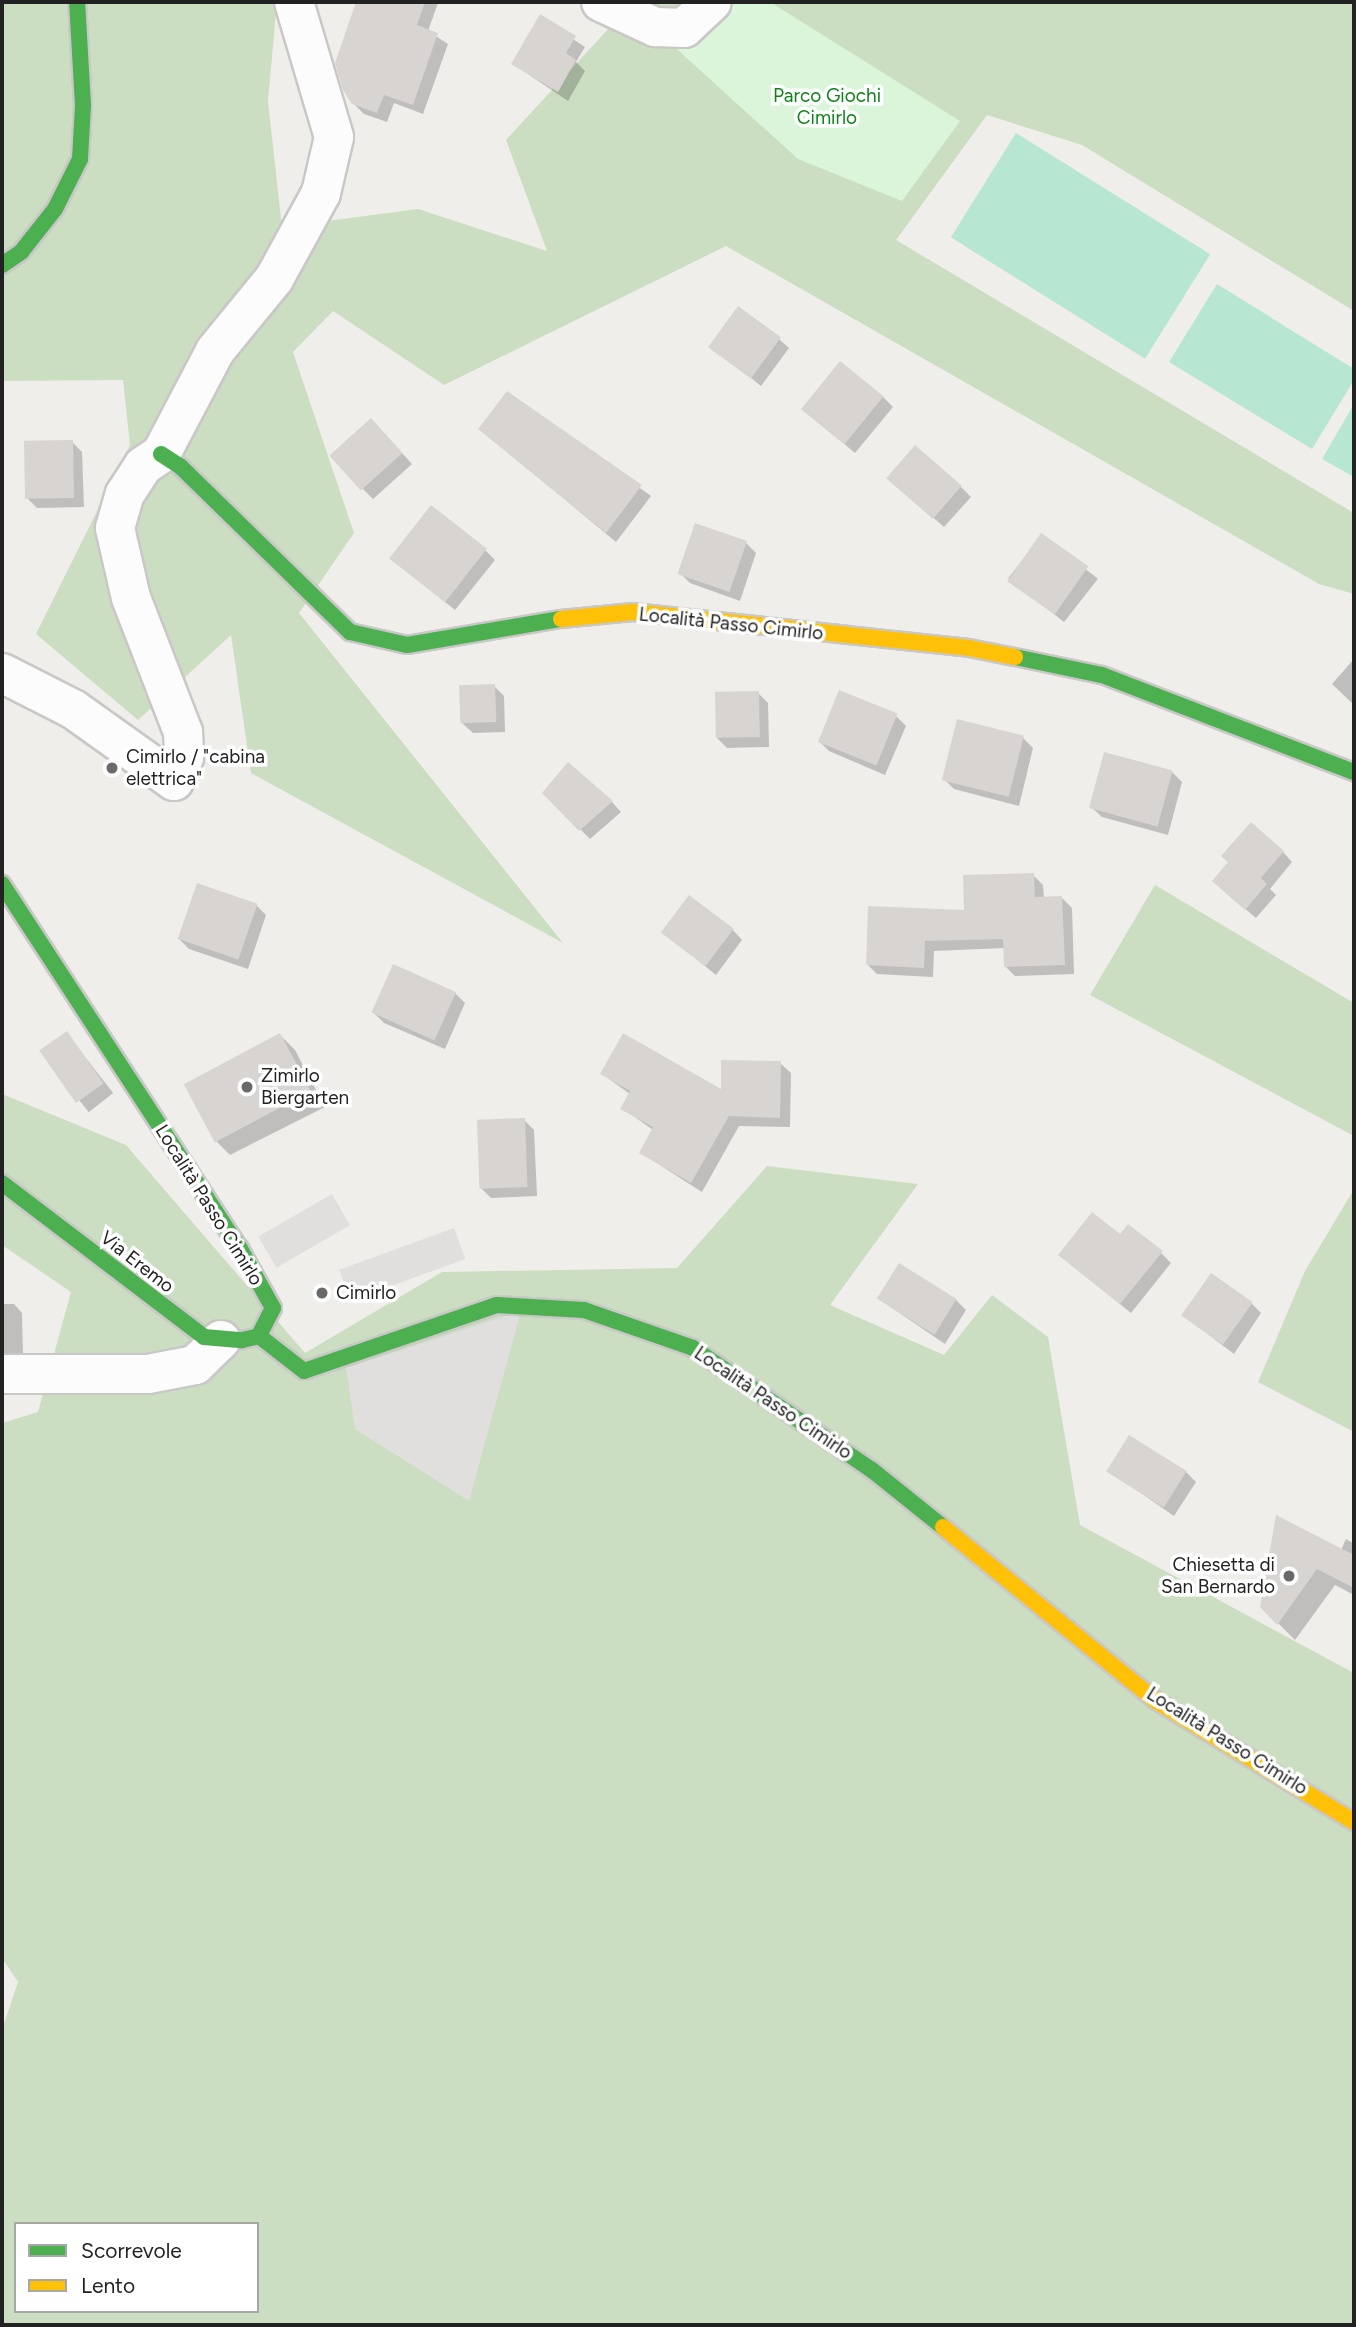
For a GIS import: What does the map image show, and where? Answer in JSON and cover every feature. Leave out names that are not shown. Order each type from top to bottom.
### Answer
[{"type":"street","points":[[2,265],[21,252],[55,209],[80,159],[83,105],[77,2]]},
{"type":"street","points":[[2,673],[73,709],[174,781],[184,757],[183,732],[131,598],[115,528],[125,494],[143,466],[161,454],[215,351],[274,279],[321,193],[334,138],[294,2]]},
{"type":"street","points":[[601,2],[655,27],[684,28],[712,2]]},
{"type":"street","name":"Località Passo Cimirlo","points":[[161,454],[181,467],[350,632],[407,645],[534,621],[633,612],[969,648],[1102,675],[1354,772]]},
{"type":"street","name":"Località Passo Cimirlo","points":[[2,884],[239,1247],[273,1308],[259,1336],[304,1371],[497,1305],[584,1310],[693,1348],[872,1470],[1155,1700],[1354,1822]]},
{"type":"street","name":"Via Eremo","points":[[2,1183],[204,1337],[221,1340],[259,1336]]},
{"type":"street","points":[[2,1374],[148,1374],[195,1365],[221,1340]]},
{"type":"green space","points":[[2,2],[277,2],[268,101],[282,227],[418,209],[547,251],[506,140],[633,2],[1353,2],[1354,311],[1082,145],[987,115],[896,240],[1354,513],[1354,594],[1319,584],[726,246],[444,385],[333,311],[293,352],[354,533],[299,613],[563,943],[251,773],[231,635],[138,720],[36,634],[130,445],[123,380],[2,381]]},
{"type":"green space","name":"Parco Giochi Cimirlo","points":[[696,2],[770,2],[960,121],[902,201],[798,159],[669,42]]},
{"type":"green space","points":[[1016,133],[1210,254],[1145,359],[951,237]]},
{"type":"green space","points":[[1217,284],[1354,369],[1354,380],[1312,449],[1169,362]]},
{"type":"green space","points":[[1354,404],[1354,477],[1322,459]]},
{"type":"green space","points":[[1155,885],[1354,1003],[1354,1136],[1090,995]]},
{"type":"green space","points":[[2,1094],[126,1145],[305,1353],[442,1272],[677,1268],[767,1166],[918,1184],[830,1305],[944,1355],[992,1295],[1048,1337],[1080,1525],[1354,1673],[1354,2325],[2,2325],[2,2030],[18,1982],[2,1958],[2,1423],[38,1412],[71,1292],[2,1245]]},
{"type":"green space","points":[[1354,1189],[1354,1432],[1258,1382],[1305,1271]]},
{"type":"shaded area","points":[[332,1194],[350,1225],[276,1268],[258,1236]]},
{"type":"shaded area","points":[[454,1228],[465,1259],[351,1301],[339,1270]]},
{"type":"shaded area","points":[[521,1311],[469,1501],[355,1429],[346,1368]]},
{"type":"building","points":[[356,2],[425,2],[417,25],[438,33],[413,105],[384,95],[377,113],[352,104],[343,90],[335,63]]},
{"type":"building","points":[[540,14],[576,36],[566,53],[576,60],[558,92],[511,64]]},
{"type":"building","points":[[738,306],[781,337],[751,378],[708,347]]},
{"type":"building","points":[[840,361],[884,396],[845,444],[801,409]]},
{"type":"building","points":[[507,391],[642,485],[606,533],[478,429]]},
{"type":"building","points":[[371,418],[402,453],[361,490],[329,455]]},
{"type":"building","points":[[73,440],[74,498],[25,499],[24,441]]},
{"type":"building","points":[[915,445],[962,486],[933,519],[886,478]]},
{"type":"building","points":[[431,505],[487,549],[445,602],[389,559]]},
{"type":"building","points":[[695,523],[747,541],[729,592],[677,574]]},
{"type":"building","points":[[1041,533],[1089,566],[1055,615],[1007,581]]},
{"type":"building","points":[[495,684],[496,722],[460,723],[459,685]]},
{"type":"building","points":[[839,690],[897,714],[876,766],[818,742]]},
{"type":"building","points":[[759,691],[760,737],[716,738],[715,692]]},
{"type":"building","points":[[957,719],[1024,736],[1009,797],[942,780]]},
{"type":"building","points":[[1104,752],[1173,770],[1158,826],[1089,808]]},
{"type":"building","points":[[568,762],[613,801],[579,831],[542,793]]},
{"type":"building","points":[[1251,822],[1284,851],[1261,878],[1267,884],[1245,910],[1212,881],[1228,862],[1221,856]]},
{"type":"building","points":[[1034,873],[1035,897],[1062,896],[1065,965],[1004,967],[1003,939],[925,941],[924,968],[866,965],[868,906],[964,910],[963,875]]},
{"type":"building","points":[[197,883],[258,904],[238,960],[178,939]]},
{"type":"building","points":[[689,895],[734,929],[705,966],[661,933]]},
{"type":"building","points":[[393,964],[456,992],[434,1040],[371,1012]]},
{"type":"building","points":[[67,1031],[104,1083],[76,1103],[39,1051]]},
{"type":"building","name":"Zimirlo Biergarten","points":[[280,1033],[311,1091],[215,1142],[184,1084]]},
{"type":"building","points":[[623,1033],[721,1089],[721,1060],[781,1061],[780,1118],[729,1116],[691,1183],[639,1153],[653,1127],[620,1109],[630,1091],[600,1074]]},
{"type":"building","points":[[525,1118],[527,1187],[479,1189],[477,1120]]},
{"type":"building","points":[[1092,1212],[1120,1234],[1128,1224],[1163,1251],[1120,1304],[1058,1255]]},
{"type":"building","points":[[899,1263],[957,1299],[934,1335],[877,1299]]},
{"type":"building","points":[[1211,1273],[1253,1302],[1223,1345],[1181,1316]]},
{"type":"building","points":[[1129,1435],[1187,1471],[1164,1508],[1106,1471]]},
{"type":"building","name":"Chiesetta di San Bernardo","points":[[1276,1515],[1354,1555],[1354,1588],[1317,1569],[1277,1625],[1260,1607]]},
{"type":"traffic: fast","points":[[2,265],[21,252],[55,209],[80,159],[83,105],[77,2]]},
{"type":"traffic: fast","points":[[161,454],[181,467],[350,632],[407,645],[561,619]]},
{"type":"traffic: fast","points":[[1015,657],[1102,675],[1354,772]]},
{"type":"traffic: fast","points":[[2,884],[239,1247],[273,1308],[259,1336]]},
{"type":"traffic: fast","points":[[2,1183],[204,1337],[242,1340],[259,1336]]},
{"type":"traffic: fast","points":[[259,1336],[304,1371],[497,1305],[584,1310],[693,1348],[872,1470],[943,1527]]},
{"type":"traffic: slow","points":[[561,619],[633,612],[969,648],[1015,657]]},
{"type":"traffic: slow","points":[[943,1527],[1155,1700],[1354,1822]]},
{"type":"place","name":"Cimirlo / \"cabina elettrica\"","points":[[112,768]]},
{"type":"place","name":"Zimirlo Biergarten","points":[[247,1087]]},
{"type":"place","name":"Cimirlo","points":[[322,1293]]},
{"type":"place","name":"Chiesetta di San Bernardo","points":[[1289,1576]]}]
